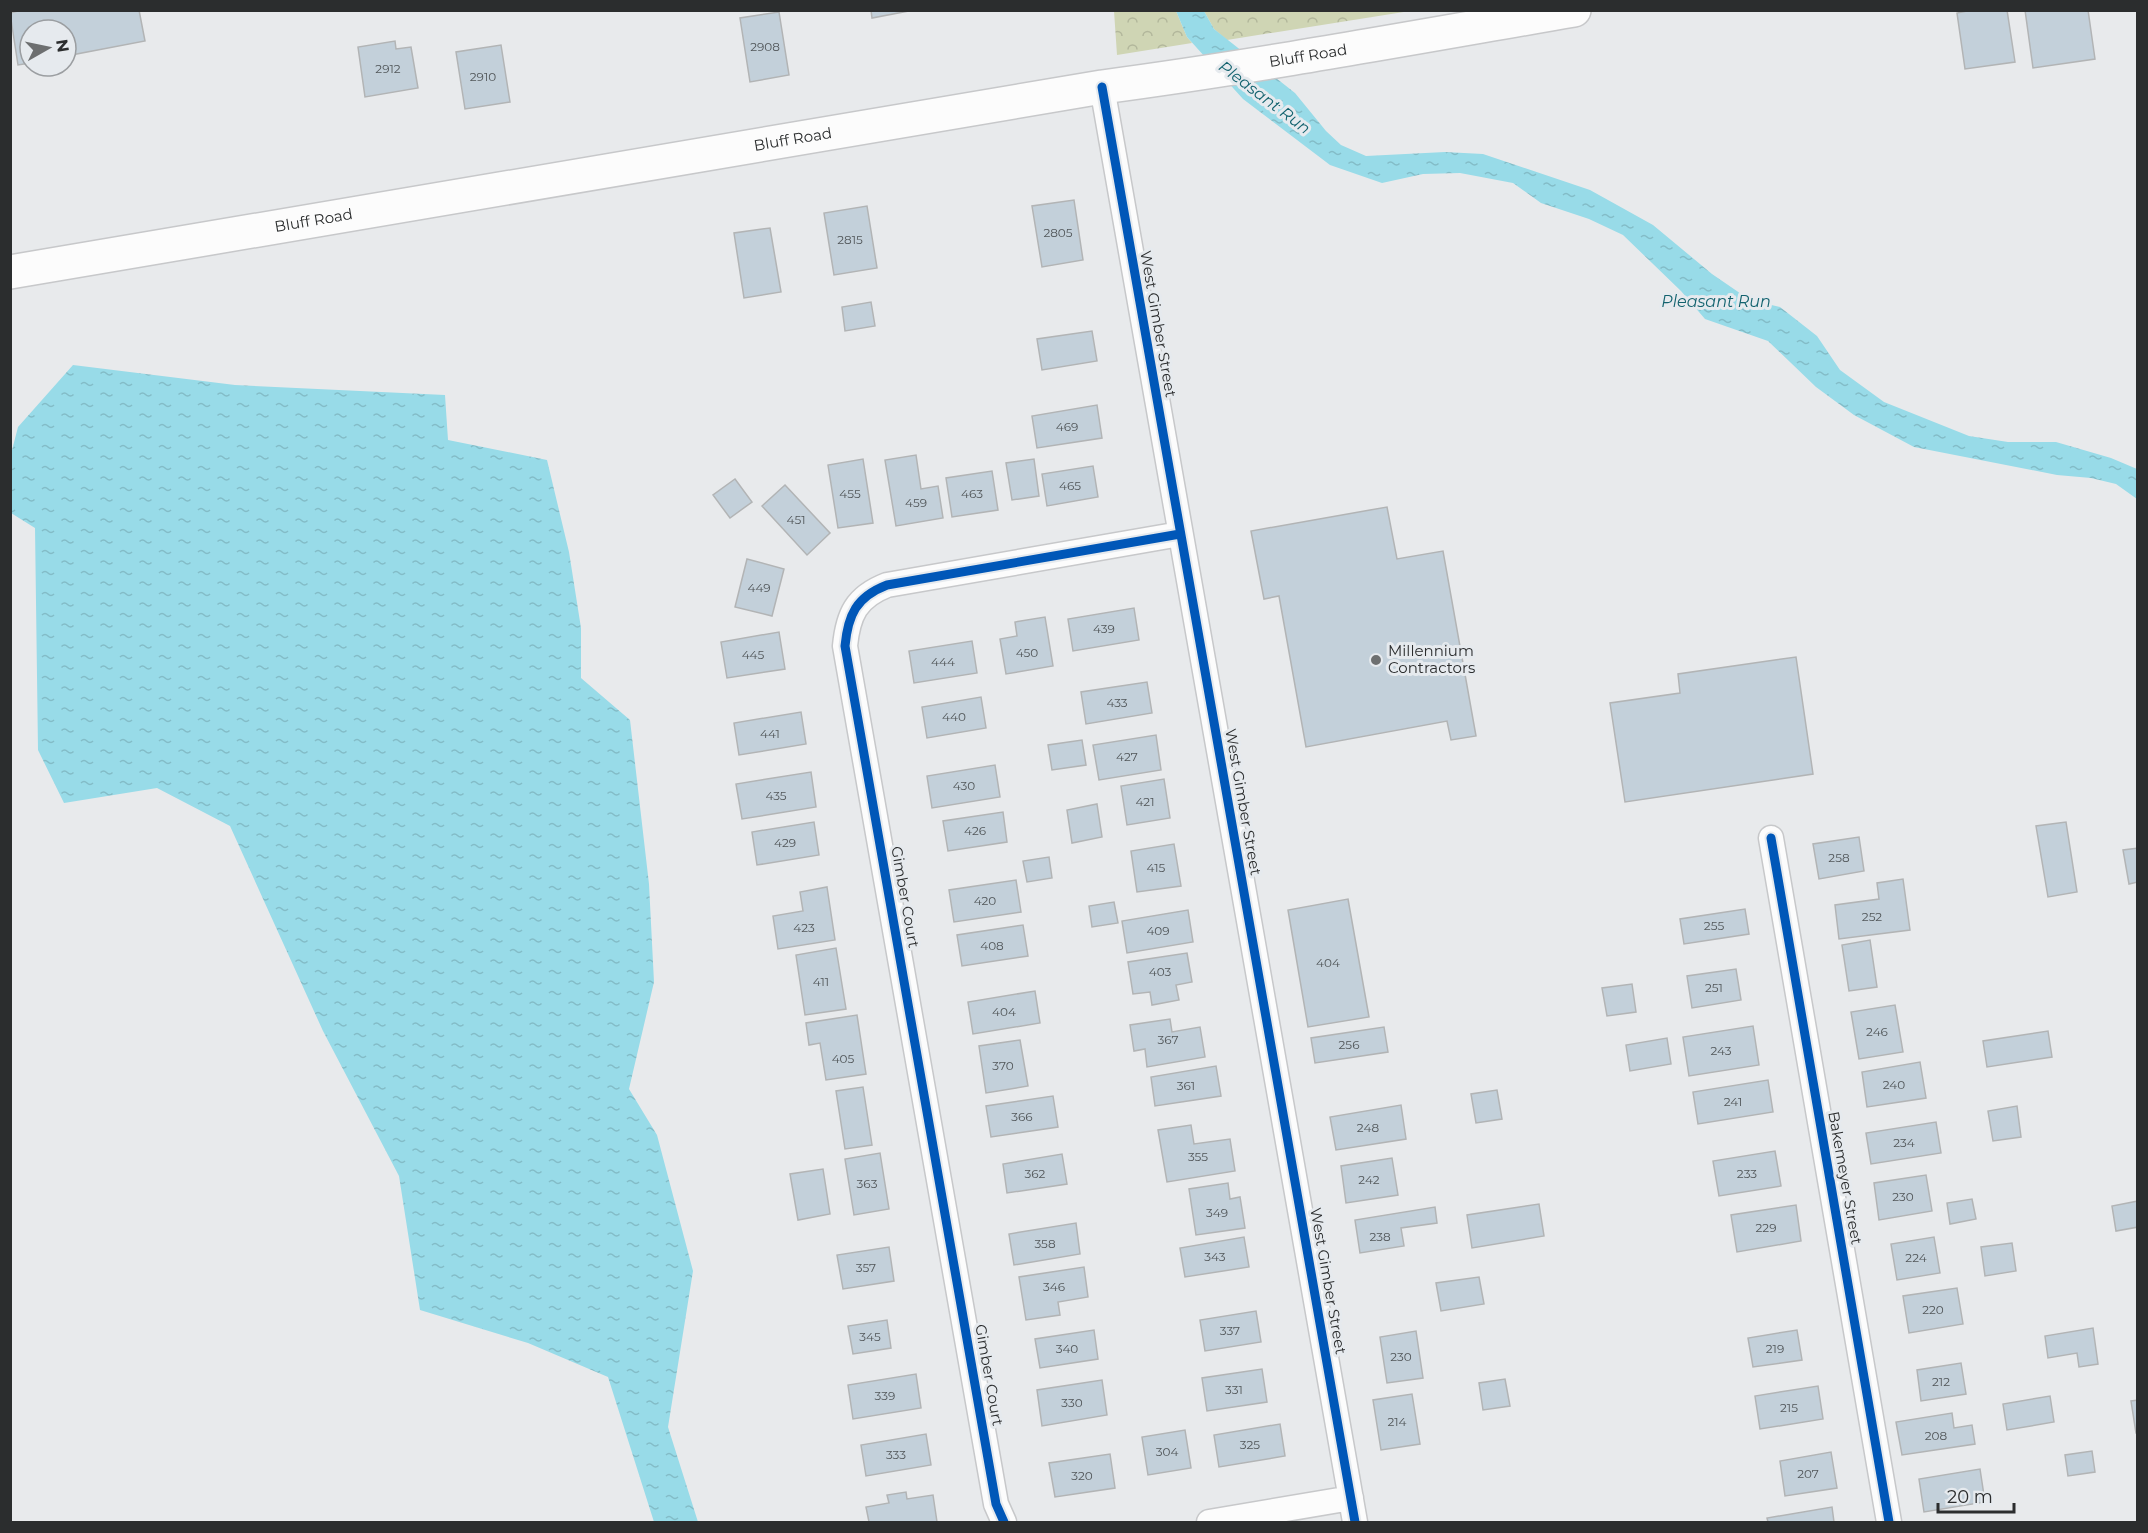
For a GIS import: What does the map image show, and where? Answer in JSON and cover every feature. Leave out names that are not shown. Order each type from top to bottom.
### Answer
[{"type":"main road","name":"Bluff Road","points":[[10,272],[1102,87],[1315,55],[1574,10]]},
{"type":"street","name":"West Gimber Street","points":[[1102,87],[1355,1522]]},
{"type":"street","name":"Gimber Court","points":[[1004,1522],[996,1504],[845,646],[847,628],[852,612],[863,598],[887,585],[1180,534]]},
{"type":"street","name":"Bakemeyer Street","points":[[1772,838],[1889,1522]]},
{"type":"street","points":[[1209,1522],[1351,1498]]},
{"type":"green space","points":[[1114,11],[1176,11],[1192,43],[1117,55]]},
{"type":"green space","points":[[1204,11],[1410,11],[1227,40],[1214,29]]},
{"type":"water","name":"Pleasant Run","points":[[1176,11],[1204,11],[1214,29],[1295,93],[1326,131],[1341,145],[1366,156],[1445,152],[1483,154],[1590,190],[1653,225],[1712,274],[1750,300],[1780,307],[1817,336],[1840,370],[1884,402],[1969,436],[2008,442],[2056,442],[2111,458],[2137,469],[2137,499],[2116,484],[2091,478],[2057,475],[1914,447],[1854,415],[1816,387],[1768,341],[1705,319],[1681,291],[1623,235],[1589,219],[1541,203],[1513,183],[1460,173],[1423,174],[1382,183],[1330,165],[1243,99],[1187,37]]},
{"type":"water","points":[[73,365],[235,385],[445,395],[448,440],[547,460],[569,552],[581,628],[581,678],[630,720],[649,884],[654,982],[629,1089],[657,1135],[693,1271],[668,1427],[698,1522],[654,1522],[608,1377],[528,1343],[420,1310],[399,1176],[323,1031],[230,826],[157,788],[64,803],[38,750],[35,528],[11,513],[11,454],[18,427]]},
{"type":"building","points":[[22,10],[139,10],[145,41],[78,54],[78,18],[18,18],[18,65],[10,13]]},
{"type":"building","points":[[871,10],[914,10],[872,18]]},
{"type":"building","points":[[1972,10],[2007,10],[2015,62],[1965,69],[1957,13]]},
{"type":"building","points":[[2025,10],[2088,10],[2095,59],[2033,68]]},
{"type":"building","points":[[779,12],[789,75],[750,82],[740,18]]},
{"type":"building","points":[[395,41],[396,49],[411,47],[418,88],[365,97],[358,47]]},
{"type":"building","points":[[501,45],[510,102],[465,109],[456,52]]},
{"type":"building","points":[[1074,200],[1083,260],[1042,267],[1032,206]]},
{"type":"building","points":[[867,206],[877,268],[834,275],[824,213]]},
{"type":"building","points":[[770,228],[781,292],[744,298],[734,233]]},
{"type":"building","points":[[871,302],[875,326],[845,331],[842,307]]},
{"type":"building","points":[[1092,331],[1097,361],[1042,370],[1037,339]]},
{"type":"building","points":[[1097,405],[1102,438],[1037,448],[1032,416]]},
{"type":"building","points":[[916,455],[921,489],[938,486],[943,518],[896,526],[885,460]]},
{"type":"building","points":[[863,459],[873,523],[838,528],[828,465]]},
{"type":"building","points":[[1034,459],[1039,496],[1012,500],[1006,463]]},
{"type":"building","points":[[1093,466],[1098,497],[1047,506],[1042,474]]},
{"type":"building","points":[[992,471],[998,510],[952,517],[946,478]]},
{"type":"building","points":[[735,479],[752,502],[730,518],[713,495]]},
{"type":"building","points":[[785,485],[830,533],[807,555],[762,506]]},
{"type":"building","name":"Millennium Contractors","points":[[1387,507],[1397,559],[1443,551],[1476,736],[1451,740],[1447,721],[1306,747],[1279,596],[1264,599],[1251,531]]},
{"type":"building","points":[[747,559],[784,569],[772,616],[735,607]]},
{"type":"building","points":[[1134,608],[1139,640],[1073,651],[1068,619]]},
{"type":"building","points":[[1045,617],[1053,666],[1006,674],[1000,639],[1017,636],[1015,622]]},
{"type":"building","points":[[779,632],[785,669],[727,678],[721,642]]},
{"type":"building","points":[[972,641],[977,673],[914,683],[909,651]]},
{"type":"building","points":[[1796,657],[1813,774],[1625,802],[1610,703],[1680,693],[1678,674]]},
{"type":"building","points":[[1147,682],[1152,713],[1086,724],[1081,692]]},
{"type":"building","points":[[981,697],[986,728],[927,738],[922,707]]},
{"type":"building","points":[[801,712],[806,744],[739,755],[734,723]]},
{"type":"building","points":[[1156,735],[1161,770],[1099,780],[1093,745]]},
{"type":"building","points":[[1082,740],[1086,765],[1052,770],[1048,745]]},
{"type":"building","points":[[995,765],[1000,797],[932,808],[927,776]]},
{"type":"building","points":[[811,772],[816,807],[742,819],[736,784]]},
{"type":"building","points":[[1164,779],[1170,818],[1127,825],[1121,786]]},
{"type":"building","points":[[1097,804],[1102,837],[1072,843],[1067,810]]},
{"type":"building","points":[[1003,812],[1007,842],[948,851],[943,821]]},
{"type":"building","points":[[814,822],[819,855],[757,865],[752,832]]},
{"type":"building","points":[[2066,822],[2077,892],[2048,897],[2036,826]]},
{"type":"building","points":[[1859,837],[1864,871],[1819,879],[1813,844]]},
{"type":"building","points":[[1174,844],[1181,886],[1137,892],[1131,851]]},
{"type":"building","points":[[2138,848],[2138,882],[2129,884],[2123,850]]},
{"type":"building","points":[[1049,857],[1052,878],[1027,882],[1023,861]]},
{"type":"building","points":[[1903,879],[1910,930],[1839,939],[1835,905],[1879,899],[1877,883]]},
{"type":"building","points":[[1016,880],[1021,912],[954,922],[949,890]]},
{"type":"building","points":[[827,887],[835,940],[778,949],[773,916],[803,911],[800,892]]},
{"type":"building","points":[[1348,899],[1369,1017],[1308,1027],[1288,910]]},
{"type":"building","points":[[1114,902],[1118,923],[1092,927],[1089,906]]},
{"type":"building","points":[[1745,909],[1749,934],[1684,944],[1680,919]]},
{"type":"building","points":[[1188,910],[1193,942],[1127,953],[1122,921]]},
{"type":"building","points":[[1023,925],[1028,956],[962,966],[957,935]]},
{"type":"building","points":[[1870,940],[1877,987],[1849,991],[1842,945]]},
{"type":"building","points":[[836,948],[846,1009],[805,1015],[796,955]]},
{"type":"building","points":[[1187,953],[1192,982],[1176,985],[1179,1000],[1152,1005],[1150,992],[1133,994],[1128,962]]},
{"type":"building","points":[[1736,969],[1741,1000],[1692,1008],[1687,976]]},
{"type":"building","points":[[1632,984],[1636,1012],[1607,1016],[1602,988]]},
{"type":"building","points":[[1035,991],[1040,1023],[973,1034],[968,1002]]},
{"type":"building","points":[[1895,1005],[1903,1052],[1859,1059],[1851,1012]]},
{"type":"building","points":[[857,1015],[866,1074],[826,1080],[820,1043],[809,1045],[806,1023]]},
{"type":"building","points":[[1170,1019],[1172,1032],[1200,1027],[1205,1057],[1147,1067],[1145,1049],[1134,1051],[1130,1025]]},
{"type":"building","points":[[1753,1026],[1759,1065],[1689,1076],[1683,1037]]},
{"type":"building","points":[[1384,1027],[1388,1052],[1315,1063],[1311,1038]]},
{"type":"building","points":[[2048,1031],[2052,1057],[1987,1067],[1983,1041]]},
{"type":"building","points":[[1667,1038],[1671,1064],[1630,1071],[1626,1045]]},
{"type":"building","points":[[1020,1040],[1028,1086],[986,1093],[979,1046]]},
{"type":"building","points":[[1920,1062],[1926,1098],[1867,1107],[1862,1072]]},
{"type":"building","points":[[1216,1066],[1221,1096],[1155,1106],[1151,1077]]},
{"type":"building","points":[[1768,1080],[1773,1112],[1698,1124],[1693,1092]]},
{"type":"building","points":[[863,1087],[872,1145],[845,1149],[836,1091]]},
{"type":"building","points":[[1497,1090],[1502,1119],[1476,1123],[1471,1094]]},
{"type":"building","points":[[1053,1096],[1058,1127],[991,1137],[986,1106]]},
{"type":"building","points":[[1401,1105],[1406,1139],[1336,1150],[1330,1117]]},
{"type":"building","points":[[2017,1106],[2021,1137],[1993,1141],[1988,1111]]},
{"type":"building","points":[[1936,1122],[1941,1153],[1871,1164],[1866,1133]]},
{"type":"building","points":[[1191,1125],[1194,1144],[1230,1139],[1235,1171],[1167,1182],[1158,1130]]},
{"type":"building","points":[[1775,1151],[1781,1186],[1719,1196],[1713,1161]]},
{"type":"building","points":[[880,1153],[889,1209],[854,1215],[845,1159]]},
{"type":"building","points":[[1062,1154],[1067,1184],[1007,1193],[1003,1164]]},
{"type":"building","points":[[1392,1158],[1398,1195],[1346,1203],[1341,1166]]},
{"type":"building","points":[[823,1169],[830,1214],[798,1220],[790,1174]]},
{"type":"building","points":[[1926,1175],[1932,1211],[1879,1220],[1874,1183]]},
{"type":"building","points":[[1228,1183],[1230,1199],[1240,1197],[1245,1228],[1196,1235],[1189,1189]]},
{"type":"building","points":[[1972,1199],[1976,1219],[1950,1224],[1947,1203]]},
{"type":"building","points":[[2138,1201],[2138,1227],[2116,1231],[2112,1206]]},
{"type":"building","points":[[1539,1204],[1544,1236],[1472,1248],[1467,1215]]},
{"type":"building","points":[[1796,1205],[1801,1241],[1737,1252],[1731,1215]]},
{"type":"building","points":[[1435,1207],[1437,1223],[1401,1228],[1404,1246],[1360,1253],[1355,1220]]},
{"type":"building","points":[[1076,1223],[1080,1254],[1014,1265],[1009,1234]]},
{"type":"building","points":[[1244,1237],[1249,1267],[1185,1277],[1180,1248]]},
{"type":"building","points":[[1934,1237],[1940,1273],[1897,1280],[1891,1244]]},
{"type":"building","points":[[2012,1243],[2016,1271],[1985,1276],[1981,1247]]},
{"type":"building","points":[[889,1247],[894,1281],[843,1289],[837,1255]]},
{"type":"building","points":[[1084,1267],[1088,1297],[1058,1302],[1060,1315],[1026,1320],[1019,1277]]},
{"type":"building","points":[[1479,1277],[1484,1304],[1441,1311],[1436,1283]]},
{"type":"building","points":[[1957,1288],[1963,1324],[1909,1333],[1903,1296]]},
{"type":"building","points":[[1256,1311],[1261,1342],[1205,1351],[1200,1320]]},
{"type":"building","points":[[887,1320],[891,1348],[853,1354],[848,1326]]},
{"type":"building","points":[[2093,1328],[2098,1364],[2079,1367],[2077,1353],[2048,1358],[2045,1336]]},
{"type":"building","points":[[1094,1330],[1098,1359],[1040,1368],[1035,1339]]},
{"type":"building","points":[[1797,1330],[1802,1360],[1753,1367],[1748,1338]]},
{"type":"building","points":[[1416,1331],[1423,1378],[1387,1383],[1380,1337]]},
{"type":"building","points":[[1961,1363],[1966,1394],[1921,1401],[1917,1370]]},
{"type":"building","points":[[1262,1369],[1267,1402],[1207,1411],[1202,1378]]},
{"type":"building","points":[[916,1374],[921,1408],[853,1419],[848,1385]]},
{"type":"building","points":[[1505,1379],[1510,1406],[1483,1410],[1479,1383]]},
{"type":"building","points":[[1102,1380],[1107,1415],[1042,1426],[1037,1390]]},
{"type":"building","points":[[1818,1386],[1823,1419],[1760,1429],[1755,1396]]},
{"type":"building","points":[[1412,1394],[1420,1444],[1381,1450],[1373,1400]]},
{"type":"building","points":[[2050,1396],[2054,1422],[2007,1430],[2003,1404]]},
{"type":"building","points":[[2138,1400],[2138,1433],[2136,1433],[2131,1401]]},
{"type":"building","points":[[1952,1413],[1954,1428],[1972,1425],[1975,1444],[1902,1455],[1896,1422]]},
{"type":"building","points":[[1280,1424],[1285,1456],[1219,1467],[1214,1435]]},
{"type":"building","points":[[1185,1430],[1191,1468],[1148,1475],[1142,1437]]},
{"type":"building","points":[[926,1434],[931,1465],[866,1476],[861,1445]]},
{"type":"building","points":[[2092,1451],[2095,1472],[2068,1476],[2065,1455]]},
{"type":"building","points":[[1831,1452],[1837,1488],[1785,1496],[1780,1461]]},
{"type":"building","points":[[1110,1454],[1115,1488],[1055,1497],[1049,1463]]},
{"type":"building","points":[[1980,1469],[1985,1502],[1924,1512],[1919,1479]]},
{"type":"building","points":[[906,1492],[907,1499],[933,1495],[937,1522],[869,1522],[866,1507],[889,1503],[887,1495]]},
{"type":"building","points":[[1832,1507],[1834,1522],[1768,1522],[1767,1518]]},
{"type":"cycle path","points":[[1102,87],[1355,1522]]},
{"type":"cycle path","points":[[1004,1522],[996,1504],[845,646],[846,635],[851,616],[861,601],[887,585],[1180,534]]},
{"type":"cycle path","points":[[1771,838],[1889,1522]]},
{"type":"place","name":"Millennium Contractors","points":[[1376,660]]}]
